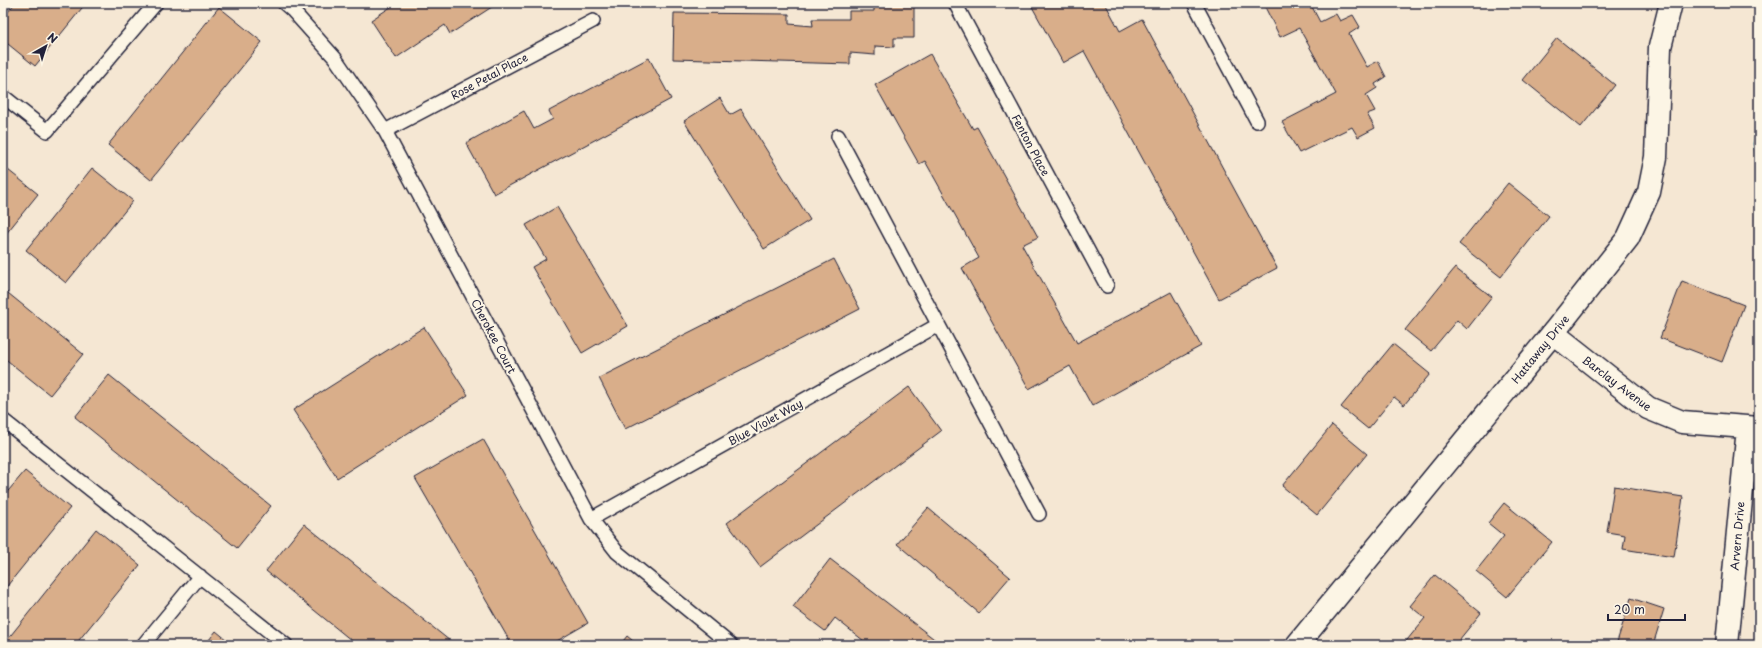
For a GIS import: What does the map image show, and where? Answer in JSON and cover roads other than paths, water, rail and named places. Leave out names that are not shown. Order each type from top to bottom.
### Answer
[{"type":"street","name":"Hattaway Drive","points":[[1297,645],[1553,333],[1628,238],[1649,192],[1656,157],[1660,47],[1671,3]]},
{"type":"street","name":"Barclay Avenue","points":[[1553,333],[1648,408],[1682,422],[1753,428]]},
{"type":"street","name":"Arvern Drive","points":[[1727,645],[1753,428]]},
{"type":"lane","points":[[3,96],[47,131],[156,3]]},
{"type":"lane","name":"Fenton Place","points":[[955,3],[1107,286]]},
{"type":"lane","points":[[1194,3],[1257,121]]},
{"type":"lane","name":"Cherokee Court","points":[[293,5],[335,58],[385,131],[591,519],[617,552],[731,645]]},
{"type":"lane","name":"Rose Petal Place","points":[[385,131],[593,21]]},
{"type":"lane","points":[[838,136],[1038,514]]},
{"type":"lane","name":"Blue Violet Way","points":[[591,519],[938,325]]},
{"type":"lane","points":[[3,420],[286,645]]},
{"type":"lane","points":[[143,645],[200,576]]},
{"type":"water","points":[[1759,113],[1759,168],[1753,144]]}]
